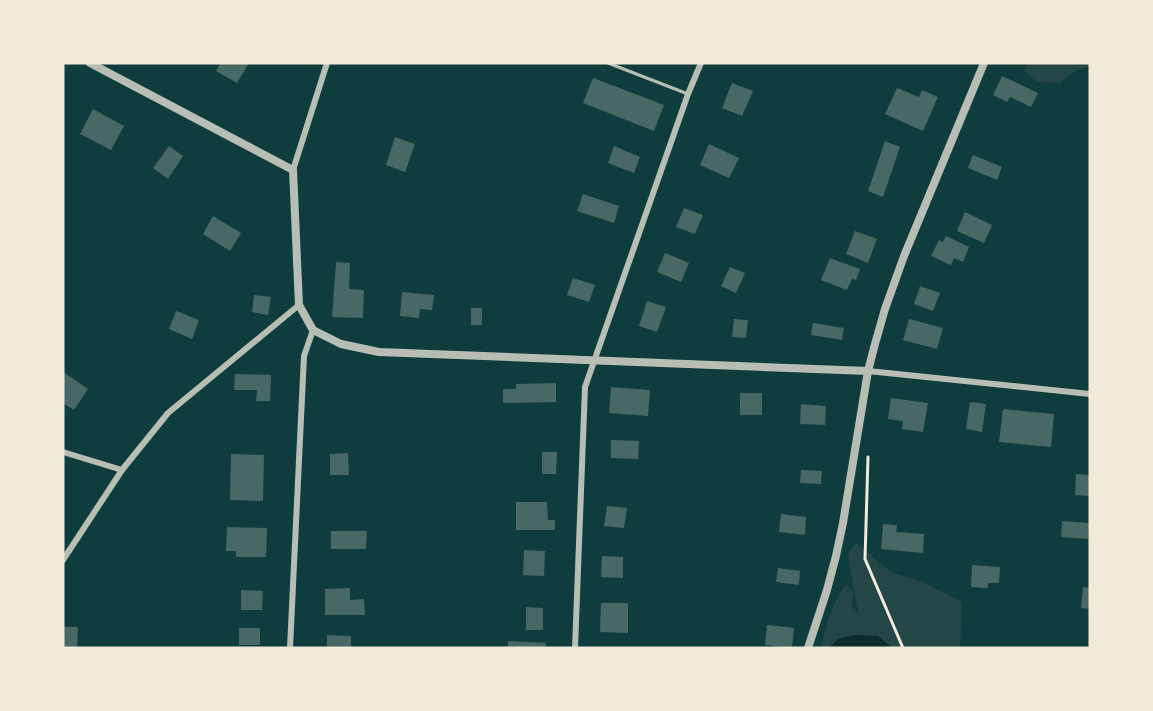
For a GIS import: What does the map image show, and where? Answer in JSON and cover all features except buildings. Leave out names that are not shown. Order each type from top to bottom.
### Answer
[{"type":"street","points":[[90,63],[293,170]]},
{"type":"street","points":[[327,63],[293,170],[299,305],[314,330],[341,344],[379,352],[868,371],[1090,394]]},
{"type":"street","points":[[575,648],[585,387],[700,63]]},
{"type":"street","points":[[808,648],[836,556],[874,344],[904,256],[984,63]]},
{"type":"street","points":[[63,560],[122,470],[168,413],[299,305]]},
{"type":"street","points":[[290,648],[304,356],[314,330]]},
{"type":"street","points":[[63,452],[122,470]]},
{"type":"lane","points":[[608,63],[688,94]]},
{"type":"path","points":[[868,450],[865,560],[903,648]]},
{"type":"shaded area","points":[[1029,63],[1090,63],[1090,67],[1075,71],[1060,83],[1037,82],[1024,71]]},
{"type":"shaded area","points":[[856,543],[892,573],[921,581],[962,602],[960,648],[892,648],[838,639],[829,648],[821,648],[833,606],[846,584],[853,591],[852,606],[858,613],[848,554]]},
{"type":"shaded area","points":[[854,635],[878,636],[892,648],[829,648],[838,639]]}]
